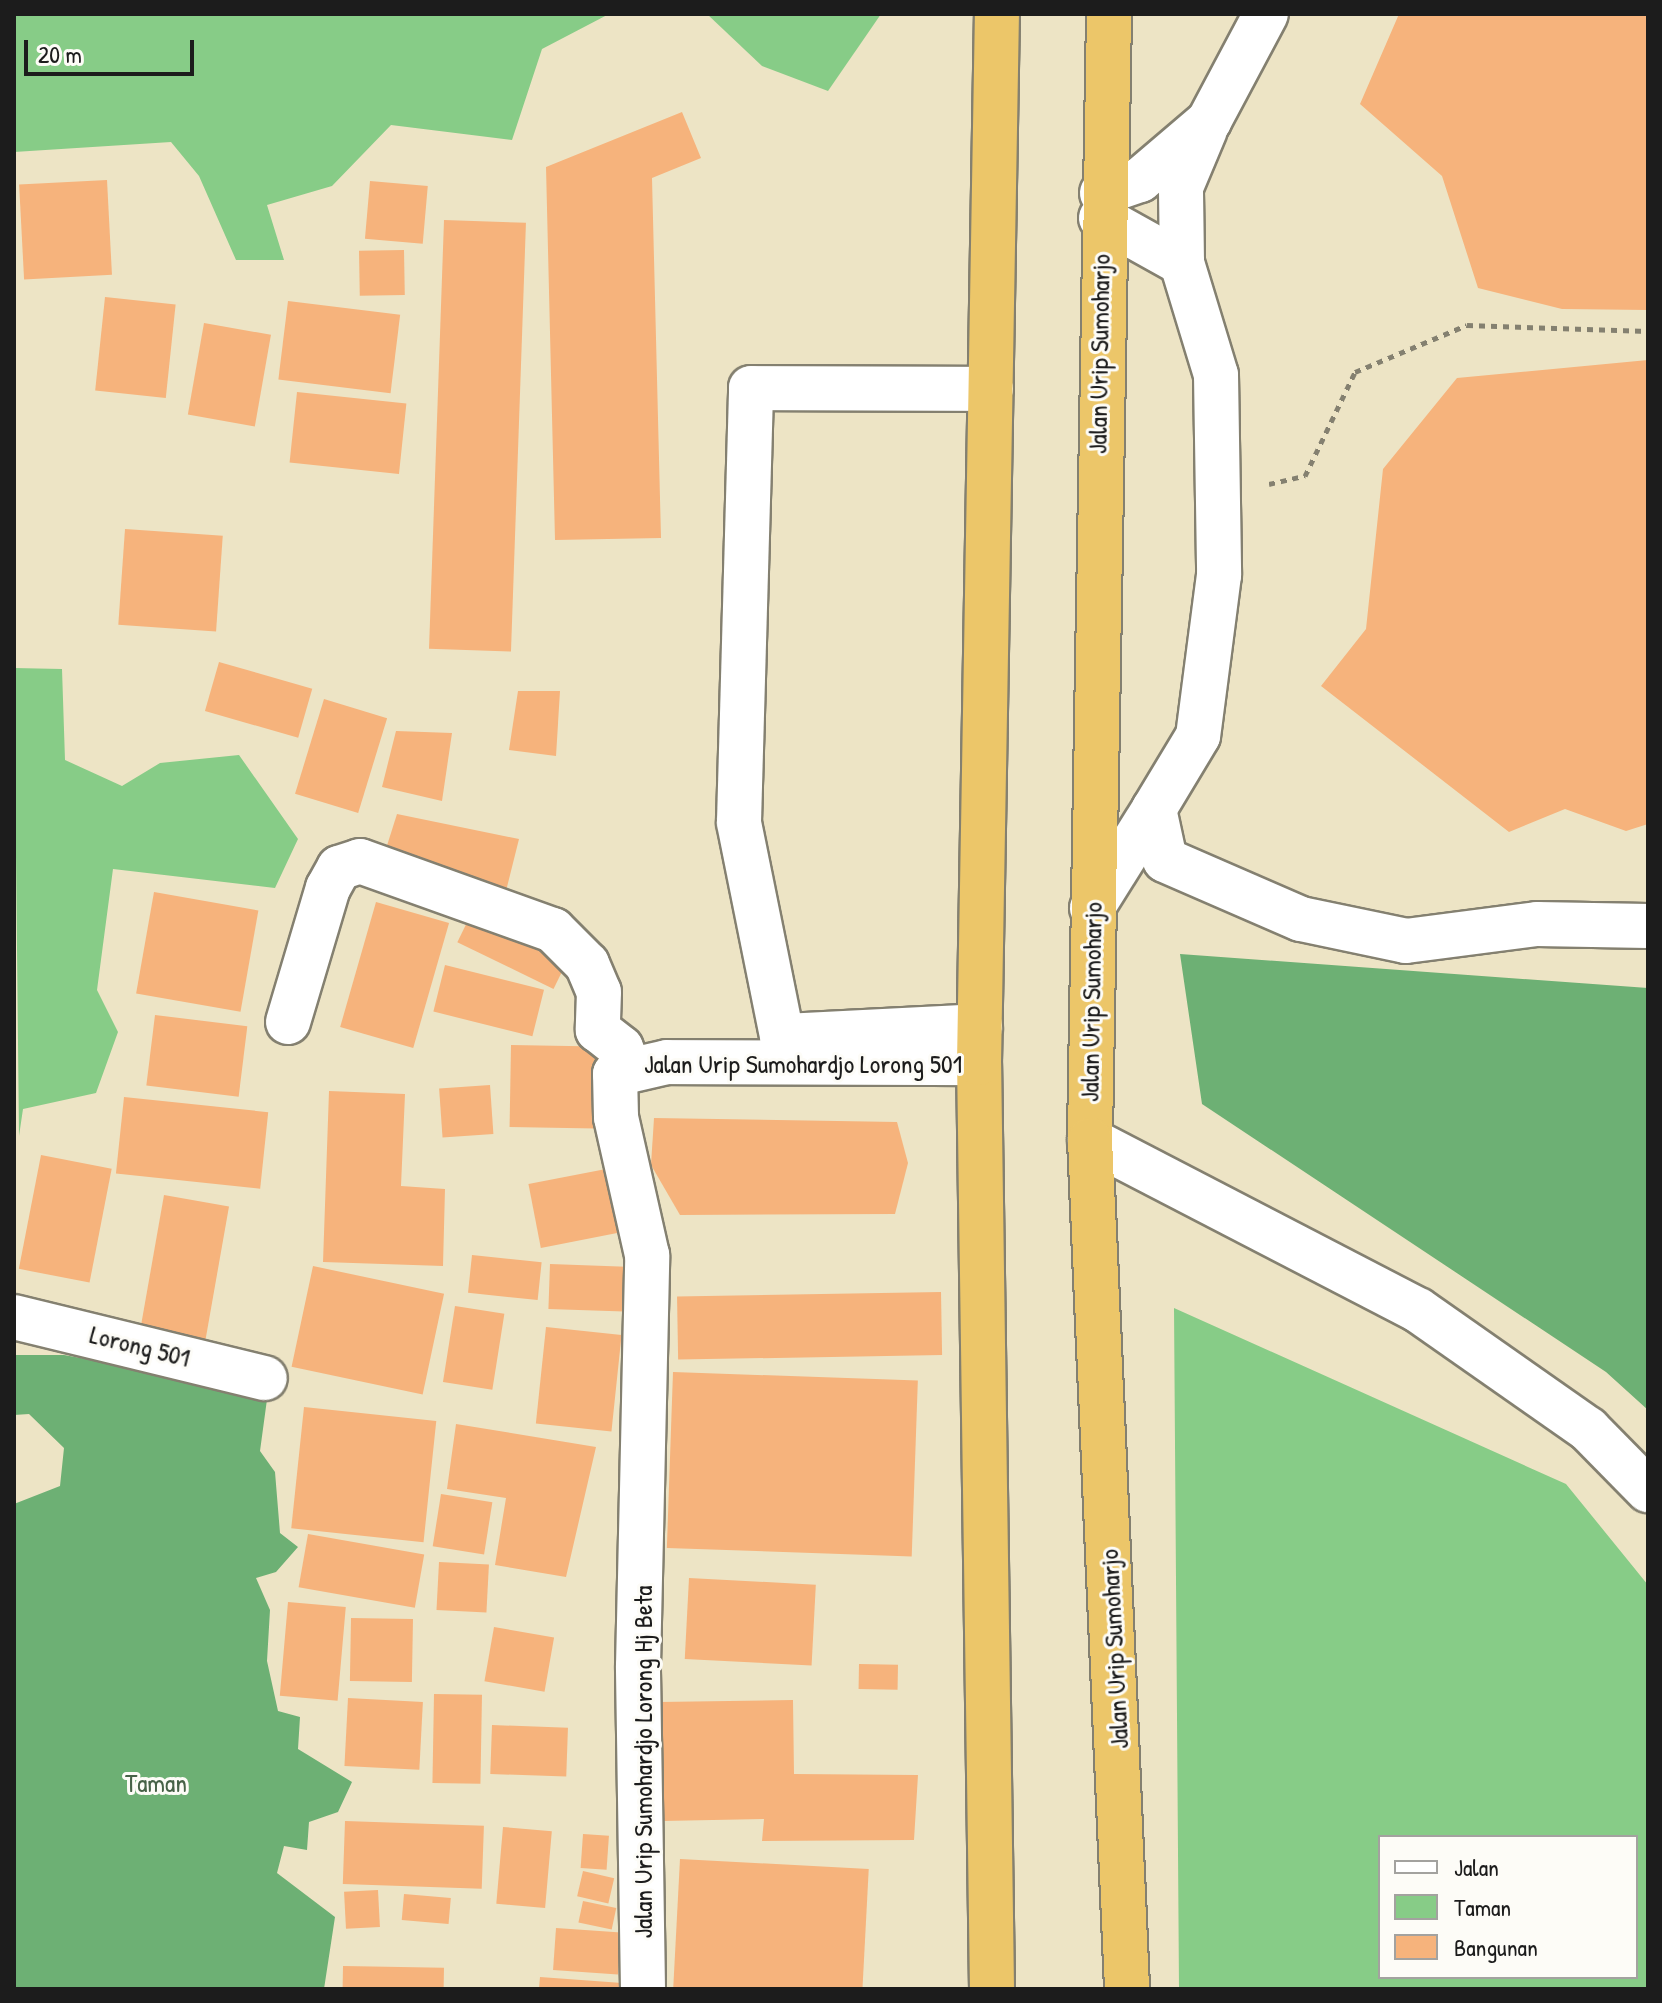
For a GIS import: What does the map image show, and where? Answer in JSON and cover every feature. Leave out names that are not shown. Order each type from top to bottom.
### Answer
[{"type":"highway","points":[[992,1989],[979,1045],[997,14]]},
{"type":"highway","name":"Jalan Urip Sumoharjo","points":[[1109,14],[1101,206],[1090,1140],[1127,1989]]},
{"type":"street","points":[[1092,908],[1151,836],[1198,736],[1219,575],[1216,375],[1182,263],[1181,187],[1209,121],[1266,14]]},
{"type":"street","points":[[1182,263],[1101,206],[1140,180],[1209,121]]},
{"type":"street","points":[[979,1045],[782,1036],[739,822],[751,388],[991,389]]},
{"type":"street","points":[[1094,817],[1151,836],[1301,919],[1406,941],[1537,924],[1648,926]]},
{"type":"street","name":"Jalan Urip Sumohardjo Lorong 501","points":[[288,1022],[328,888],[339,868],[360,861],[553,930],[587,964],[599,992],[598,1030],[621,1048],[628,1066]]},
{"type":"street","name":"Jalan Urip Sumohardjo Lorong 501","points":[[648,1439],[647,1255],[614,1098],[615,1074],[628,1066],[979,1045]]},
{"type":"street","points":[[1090,1140],[1418,1310],[1588,1429],[1648,1490]]},
{"type":"street","name":"Lorong 501","points":[[14,1317],[265,1378]]},
{"type":"street","name":"Jalan Urip Sumohardjo Lorong Hj Beta","points":[[643,1989],[638,1666],[648,1439]]},
{"type":"path","points":[[1217,495],[1305,476],[1355,372],[1467,325],[1648,331]]},
{"type":"green space","points":[[14,14],[609,14],[542,49],[512,140],[391,125],[332,186],[267,205],[284,260],[236,260],[199,176],[171,142],[14,152]]},
{"type":"green space","points":[[707,14],[881,14],[828,91],[762,66]]},
{"type":"green space","points":[[14,668],[62,669],[65,760],[122,786],[160,763],[239,755],[298,839],[275,888],[113,869],[97,990],[118,1032],[96,1093],[23,1109],[19,1136]]},
{"type":"green space","points":[[1180,954],[1648,988],[1648,1410],[1606,1372],[1202,1104]]},
{"type":"green space","points":[[1174,1308],[1566,1484],[1648,1585],[1648,1989],[1179,1989]]},
{"type":"green space","name":"Taman","points":[[14,1355],[64,1355],[268,1392],[260,1451],[275,1472],[280,1533],[298,1547],[276,1572],[256,1578],[270,1610],[267,1661],[278,1711],[300,1717],[298,1749],[352,1782],[338,1812],[309,1822],[307,1850],[284,1846],[277,1873],[335,1917],[324,1989],[16,1989],[14,1504],[60,1486],[64,1448],[29,1414],[14,1415]]},
{"type":"building","points":[[1399,14],[1648,14],[1648,310],[1562,309],[1478,288],[1442,176],[1360,104]]},
{"type":"building","points":[[682,112],[701,158],[652,178],[661,538],[555,540],[546,167]]},
{"type":"building","points":[[107,180],[112,275],[24,279],[19,185]]},
{"type":"building","points":[[370,181],[428,186],[423,244],[365,239]]},
{"type":"building","points":[[444,220],[526,223],[511,652],[429,649]]},
{"type":"building","points":[[404,250],[405,295],[360,296],[359,251]]},
{"type":"building","points":[[105,297],[176,304],[166,398],[95,390]]},
{"type":"building","points":[[288,301],[400,315],[391,393],[278,379]]},
{"type":"building","points":[[204,323],[271,335],[255,426],[188,415]]},
{"type":"building","points":[[1648,360],[1648,824],[1626,831],[1565,809],[1509,832],[1321,686],[1366,629],[1383,469],[1457,378]]},
{"type":"building","points":[[297,392],[406,403],[399,474],[290,463]]},
{"type":"building","points":[[125,529],[223,536],[216,632],[118,625]]},
{"type":"building","points":[[219,662],[312,689],[298,738],[205,711]]},
{"type":"building","points":[[518,691],[560,691],[556,756],[509,750]]},
{"type":"building","points":[[324,699],[387,718],[358,813],[295,794]]},
{"type":"building","points":[[396,731],[452,733],[442,801],[382,787]]},
{"type":"building","points":[[397,814],[519,839],[505,895],[384,855]]},
{"type":"building","points":[[154,892],[258,910],[241,1012],[136,993]]},
{"type":"building","points":[[376,902],[449,923],[413,1048],[340,1027]]},
{"type":"building","points":[[474,908],[570,955],[554,989],[457,942]]},
{"type":"building","points":[[445,965],[544,990],[532,1036],[433,1012]]},
{"type":"building","points":[[155,1015],[247,1026],[239,1097],[146,1085]]},
{"type":"building","points":[[511,1045],[597,1047],[596,1128],[510,1127]]},
{"type":"building","points":[[490,1085],[493,1134],[443,1137],[439,1089]]},
{"type":"building","points":[[329,1091],[405,1094],[401,1186],[445,1189],[443,1266],[323,1262]]},
{"type":"building","points":[[124,1097],[268,1112],[260,1189],[116,1174]]},
{"type":"building","points":[[654,1118],[897,1122],[908,1163],[895,1214],[680,1215],[651,1165]]},
{"type":"building","points":[[41,1155],[112,1169],[90,1283],[19,1269]]},
{"type":"building","points":[[606,1169],[618,1233],[541,1248],[528,1184]]},
{"type":"building","points":[[164,1195],[229,1206],[205,1340],[140,1329]]},
{"type":"building","points":[[472,1255],[542,1262],[538,1300],[468,1293]]},
{"type":"building","points":[[550,1264],[633,1267],[631,1312],[548,1309]]},
{"type":"building","points":[[313,1266],[444,1294],[423,1395],[292,1367]]},
{"type":"building","points":[[941,1292],[942,1355],[678,1360],[677,1297]]},
{"type":"building","points":[[455,1306],[504,1314],[492,1390],[443,1382]]},
{"type":"building","points":[[546,1327],[622,1335],[611,1431],[536,1423]]},
{"type":"building","points":[[673,1372],[918,1381],[912,1556],[667,1548]]},
{"type":"building","points":[[304,1407],[436,1421],[424,1542],[291,1528]]},
{"type":"building","points":[[456,1424],[596,1447],[566,1577],[495,1565],[506,1498],[447,1489]]},
{"type":"building","points":[[441,1494],[492,1502],[484,1554],[433,1546]]},
{"type":"building","points":[[308,1534],[424,1554],[415,1608],[299,1587]]},
{"type":"building","points":[[439,1562],[489,1565],[486,1613],[436,1610]]},
{"type":"building","points":[[689,1578],[816,1585],[812,1666],[685,1659]]},
{"type":"building","points":[[288,1602],[346,1607],[338,1701],[280,1696]]},
{"type":"building","points":[[351,1618],[413,1619],[412,1682],[350,1681]]},
{"type":"building","points":[[494,1627],[554,1638],[545,1692],[484,1681]]},
{"type":"building","points":[[859,1664],[898,1665],[898,1690],[859,1689]]},
{"type":"building","points":[[434,1694],[482,1695],[480,1784],[432,1783]]},
{"type":"building","points":[[348,1698],[423,1702],[419,1770],[344,1766]]},
{"type":"building","points":[[793,1700],[794,1774],[918,1775],[914,1840],[762,1841],[764,1819],[662,1821],[659,1702]]},
{"type":"building","points":[[492,1725],[568,1728],[566,1777],[490,1774]]},
{"type":"building","points":[[345,1821],[484,1826],[482,1889],[343,1884]]},
{"type":"building","points":[[503,1827],[552,1831],[545,1908],[496,1904]]},
{"type":"building","points":[[583,1834],[609,1836],[607,1870],[581,1868]]},
{"type":"building","points":[[680,1859],[869,1869],[862,1989],[673,1989]]},
{"type":"building","points":[[583,1871],[614,1878],[608,1904],[577,1896]]},
{"type":"building","points":[[378,1890],[380,1927],[346,1929],[344,1892]]},
{"type":"building","points":[[404,1894],[451,1898],[449,1924],[402,1920]]},
{"type":"building","points":[[583,1901],[616,1908],[612,1930],[578,1923]]},
{"type":"building","points":[[556,1928],[621,1933],[618,1974],[553,1970]]},
{"type":"building","points":[[343,1966],[444,1968],[444,1989],[343,1989]]},
{"type":"building","points":[[540,1977],[622,1983],[621,1989],[539,1989]]}]
